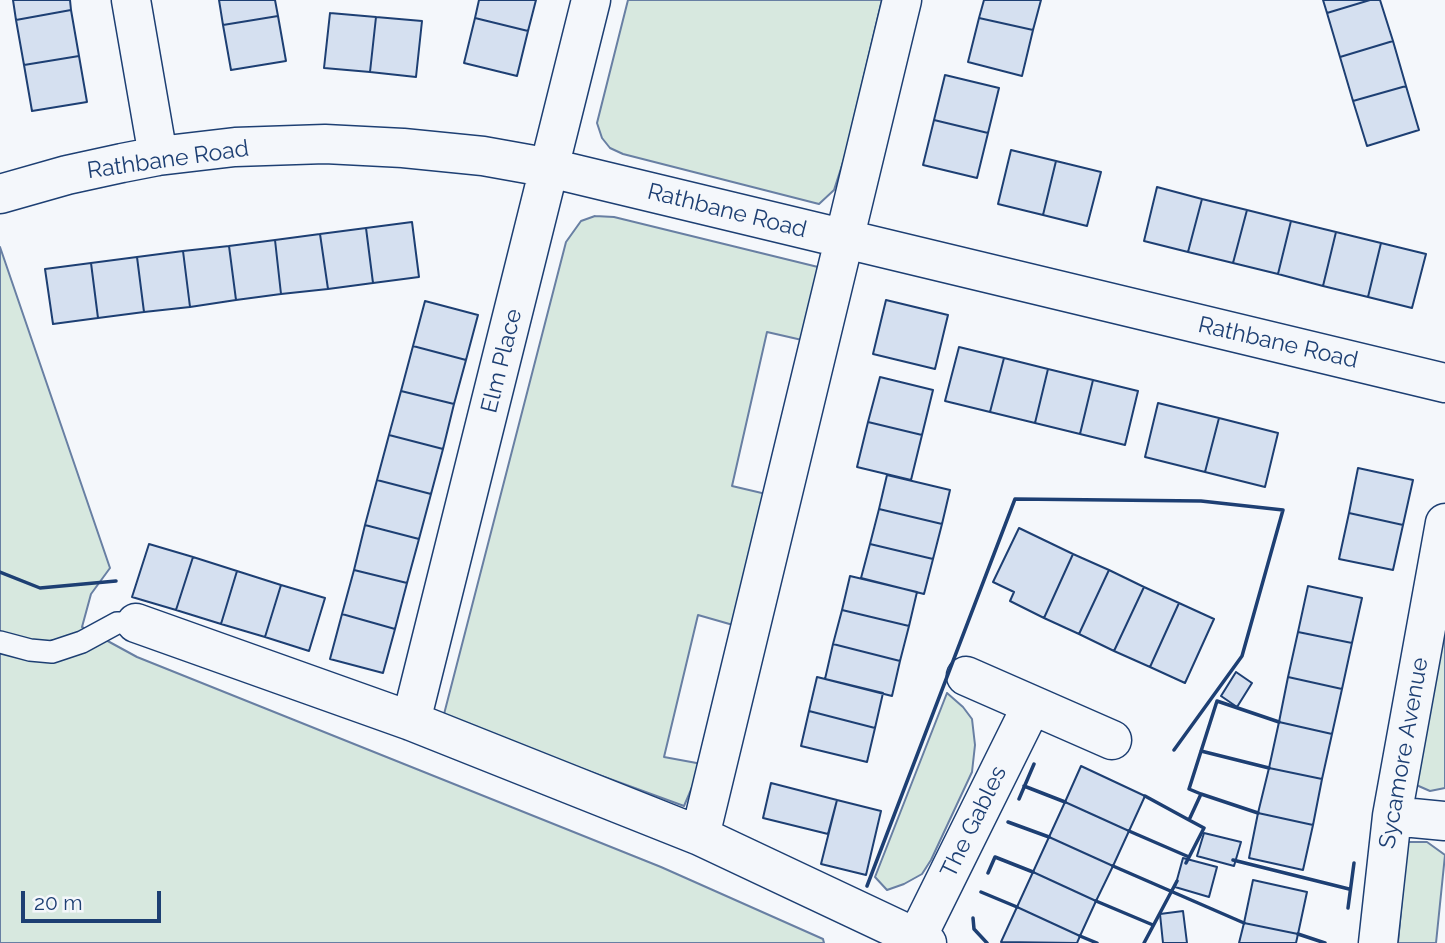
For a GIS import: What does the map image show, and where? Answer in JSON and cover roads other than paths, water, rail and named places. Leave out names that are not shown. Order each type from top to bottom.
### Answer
[{"type":"street","points":[[131,0],[158,156]]},
{"type":"street","name":"Elm Place","points":[[411,721],[592,0]]},
{"type":"street","points":[[700,836],[902,0]]},
{"type":"street","name":"Rathbane Road","points":[[0,194],[67,175],[158,156],[235,148],[325,144],[484,156],[550,168],[1445,383]]},
{"type":"street","name":"Sycamore Avenue","points":[[1378,943],[1392,816],[1445,523]]},
{"type":"street","points":[[136,623],[411,721],[700,836],[922,940]]},
{"type":"street","points":[[966,676],[1112,740]]},
{"type":"street","name":"The Gables","points":[[922,940],[1031,706]]},
{"type":"street","points":[[1392,816],[1445,821]]},
{"type":"lane","points":[[0,642],[30,650],[52,652],[82,642],[117,623],[136,623]]}]
